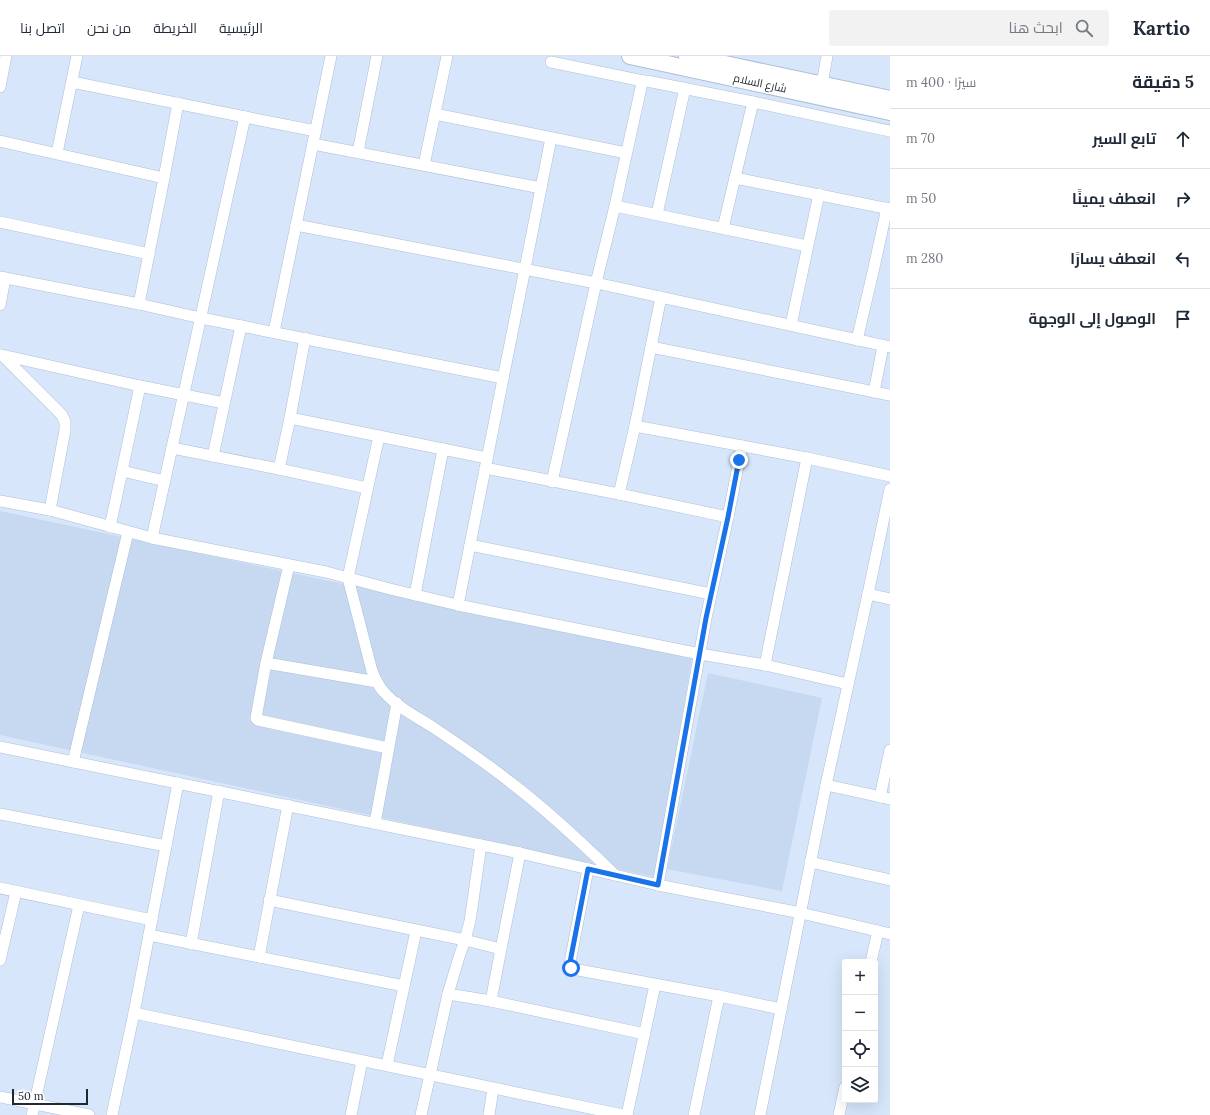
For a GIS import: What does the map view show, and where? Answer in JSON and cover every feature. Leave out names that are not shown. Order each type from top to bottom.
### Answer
[{"type":"main road","name":"شارع السلام","points":[[630,56],[890,112]]},
{"type":"main road","name":"شارع السلام","points":[[690,56],[890,98]]},
{"type":"street","points":[[0,87],[6,56]]},
{"type":"street","points":[[57,153],[77,56]]},
{"type":"street","points":[[274,332],[331,56]]},
{"type":"street","points":[[358,152],[377,56]]},
{"type":"street","points":[[424,165],[447,56]]},
{"type":"street","points":[[822,84],[827,56]]},
{"type":"street","points":[[551,62],[643,81],[647,80],[890,132]]},
{"type":"street","points":[[552,482],[643,81]]},
{"type":"street","points":[[72,82],[316,131]]},
{"type":"street","points":[[657,214],[685,88]]},
{"type":"street","points":[[723,228],[753,102]]},
{"type":"street","points":[[139,304],[178,103]]},
{"type":"street","points":[[435,114],[626,153]]},
{"type":"street","points":[[152,538],[245,117]]},
{"type":"street","points":[[458,605],[551,138]]},
{"type":"street","points":[[0,141],[164,178]]},
{"type":"street","points":[[313,144],[541,188]]},
{"type":"street","points":[[735,178],[888,209],[857,340]]},
{"type":"street","points":[[791,325],[818,194]]},
{"type":"street","points":[[615,206],[807,246]]},
{"type":"street","points":[[0,222],[149,254]]},
{"type":"street","points":[[296,224],[596,283],[887,347],[874,392]]},
{"type":"street","points":[[0,305],[3,278],[503,378]]},
{"type":"street","points":[[619,494],[635,426],[661,297]]},
{"type":"street","points":[[213,456],[241,326]]},
{"type":"street","points":[[279,469],[305,338]]},
{"type":"street","points":[[651,347],[890,395]]},
{"type":"street","points":[[1,355],[224,403]]},
{"type":"street","points":[[1,355],[62,415],[65,422],[65,430],[50,510]]},
{"type":"street","points":[[110,527],[140,386]]},
{"type":"street","points":[[290,418],[443,449],[552,482],[619,494],[728,517]]},
{"type":"street","points":[[635,426],[807,458],[890,476]]},
{"type":"street","points":[[379,436],[348,578],[372,671],[377,682],[384,693],[396,703],[510,781],[563,826],[615,875]]},
{"type":"street","points":[[658,885],[711,594],[742,446]]},
{"type":"street","points":[[172,448],[367,488]]},
{"type":"street","points":[[415,595],[443,449]]},
{"type":"street","points":[[765,665],[807,458]]},
{"type":"street","points":[[122,471],[165,481]]},
{"type":"street","points":[[760,1115],[826,785],[890,490]]},
{"type":"street","points":[[0,501],[50,510],[152,538],[326,572],[458,605],[700,654],[765,665],[848,684]]},
{"type":"street","points":[[73,762],[128,532]]},
{"type":"street","points":[[470,545],[711,594]]},
{"type":"street","points":[[289,565],[266,663],[256,716],[258,720],[388,748]]},
{"type":"street","points":[[868,594],[890,599]]},
{"type":"street","points":[[266,663],[377,682]]},
{"type":"street","points":[[375,823],[396,703]]},
{"type":"street","points":[[0,747],[520,853],[658,885],[801,913],[890,934]]},
{"type":"street","points":[[826,785],[885,798],[890,750]]},
{"type":"street","points":[[112,1115],[134,1013],[178,783]]},
{"type":"street","points":[[191,944],[219,791]]},
{"type":"street","points":[[258,957],[288,805]]},
{"type":"street","points":[[0,814],[166,846]]},
{"type":"street","points":[[421,1115],[448,994],[470,921],[481,845]]},
{"type":"street","points":[[491,1001],[520,853]]},
{"type":"street","points":[[810,862],[890,880]]},
{"type":"street","points":[[588,869],[571,957],[571,968],[719,996],[781,1010]]},
{"type":"street","points":[[0,888],[152,920]]},
{"type":"street","points":[[0,960],[16,892]]},
{"type":"street","points":[[270,900],[465,940],[501,949]]},
{"type":"street","points":[[32,1115],[79,905]]},
{"type":"street","points":[[387,1065],[416,930]]},
{"type":"street","points":[[872,959],[878,931]]},
{"type":"street","points":[[149,935],[404,986]]},
{"type":"street","points":[[627,1115],[655,985]]},
{"type":"street","points":[[448,994],[491,1001],[645,1034]]},
{"type":"street","points":[[694,1115],[719,996]]},
{"type":"street","points":[[134,1013],[623,1115]]},
{"type":"street","points":[[351,1115],[362,1061]]},
{"type":"street","points":[[488,1115],[493,1089]]},
{"type":"street","points":[[0,1096],[72,1113],[89,1115]]},
{"type":"street","points":[[839,1115],[842,1101]]},
{"type":"shaded area","points":[[0,511],[692,658],[655,877],[0,735]]},
{"type":"shaded area","points":[[708,673],[822,698],[782,891],[667,869]]},
{"type":"route","points":[[571,968],[571,957],[588,869],[658,885],[706,618],[739,460]]}]
